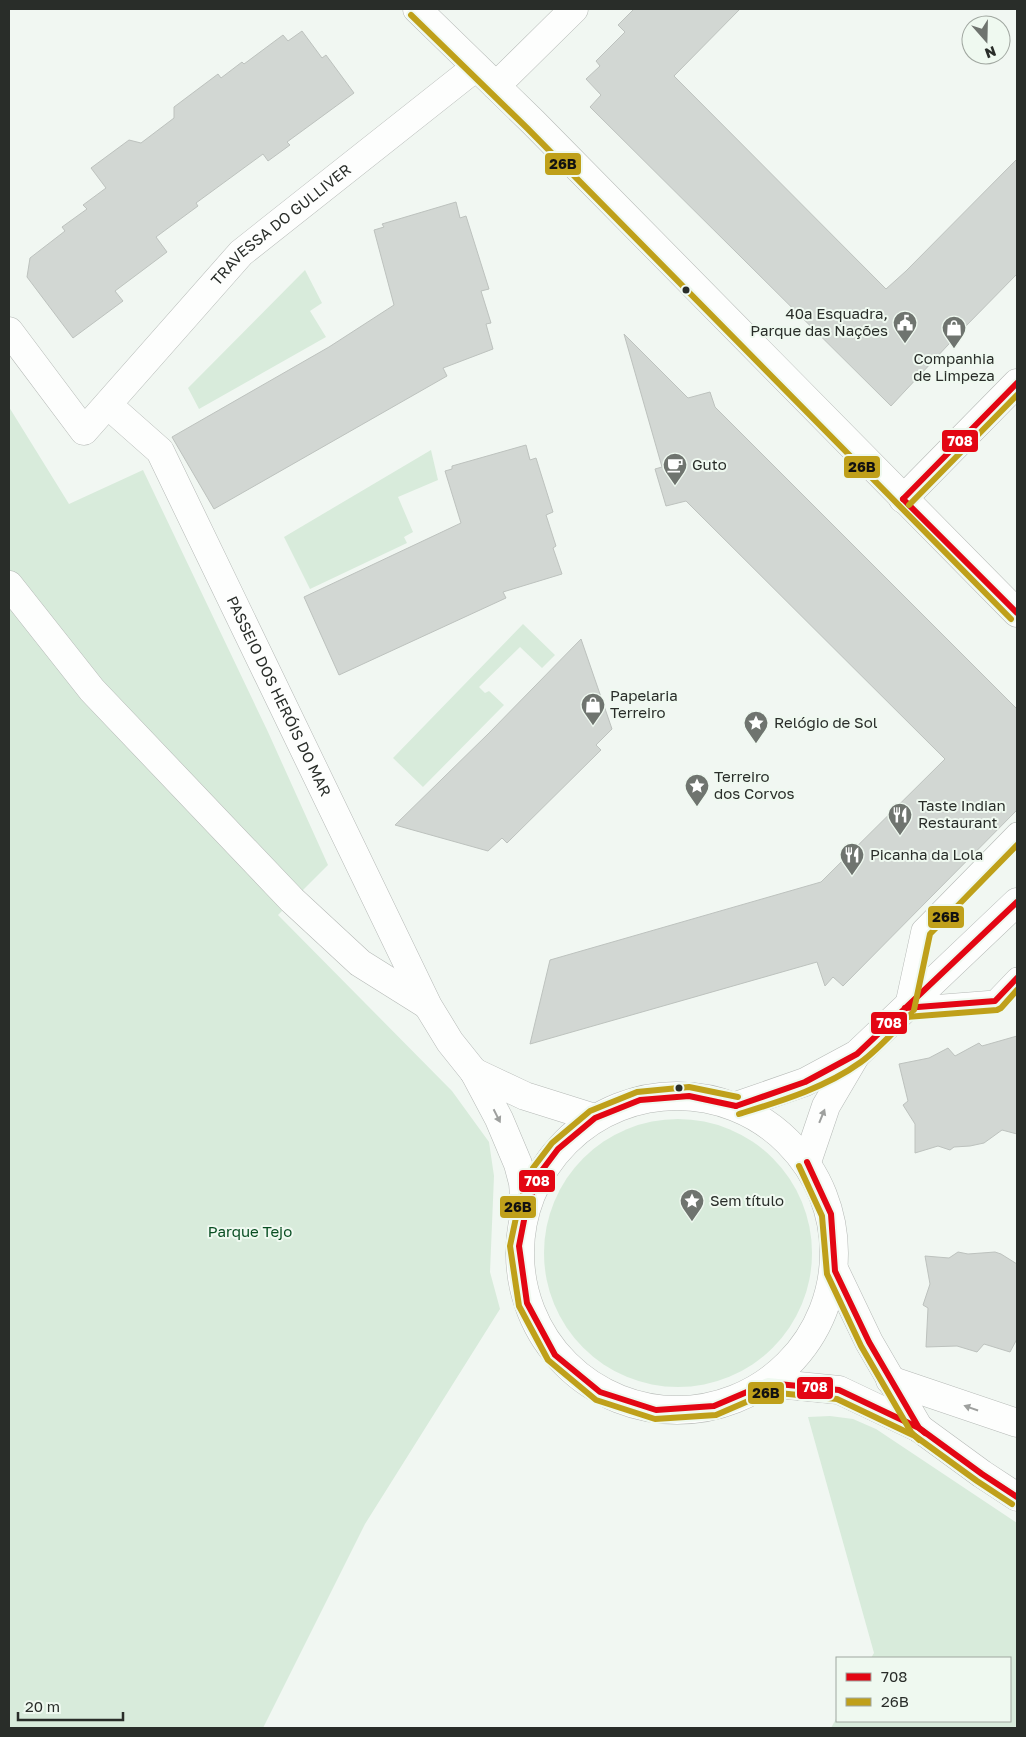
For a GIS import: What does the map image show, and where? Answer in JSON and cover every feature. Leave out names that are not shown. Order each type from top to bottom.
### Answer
[{"type":"street","points":[[417,9],[496,86],[1017,614]]},
{"type":"street","points":[[496,86],[574,9]]},
{"type":"street","name":"TRAVESSA DO GULLIVER","points":[[9,331],[84,431],[242,253],[476,67]]},
{"type":"street","points":[[903,499],[1017,383]]},
{"type":"street","name":"PASSEIO DOS HERÓIS DO MAR","points":[[108,405],[160,451],[428,1006],[450,1042],[474,1072],[499,1119],[518,1164],[523,1183],[526,1210]]},
{"type":"street","name":"PASSEIO DOS HERÓIS DO MAR","points":[[9,585],[92,690],[292,900],[360,962],[428,1006]]},
{"type":"street","points":[[736,1106],[806,1082],[857,1054],[1017,902]]},
{"type":"street","points":[[807,1162],[826,1106],[857,1054]]},
{"type":"street","name":"PASSEIO DOS HERÓIS DO MAR","points":[[474,1072],[525,1096],[595,1118]]},
{"type":"street","points":[[835,1271],[813,1334],[768,1383],[714,1406],[656,1410],[600,1392],[555,1354],[527,1303],[519,1246],[526,1210],[540,1173],[558,1149],[595,1118],[640,1100],[681,1096],[736,1106],[776,1129],[807,1162],[831,1214],[835,1271],[869,1342],[918,1428]]},
{"type":"street","points":[[890,1380],[1017,1423]]},
{"type":"street","points":[[768,1383],[839,1390],[918,1428],[1017,1497]]},
{"type":"lane","points":[[1017,833],[922,930],[905,1008],[995,1001],[1017,978]]},
{"type":"green space","points":[[305,270],[322,303],[310,311],[326,337],[199,409],[188,388]]},
{"type":"green space","name":"Parque Tejo","points":[[9,407],[69,504],[143,470],[268,732],[328,865],[278,915],[452,1091],[489,1142],[494,1176],[490,1272],[500,1309],[365,1524],[263,1728],[9,1728]]},
{"type":"green space","points":[[431,450],[438,480],[398,497],[413,532],[404,537],[407,543],[310,589],[284,537]]},
{"type":"green space","points":[[523,624],[555,655],[542,668],[520,647],[479,687],[485,693],[489,691],[504,705],[423,787],[393,758]]},
{"type":"green space","points":[[678,1119],[704,1122],[729,1129],[752,1142],[773,1158],[789,1179],[802,1202],[809,1227],[812,1253],[809,1279],[802,1304],[789,1327],[773,1348],[752,1364],[729,1377],[704,1384],[678,1387],[652,1384],[627,1377],[604,1364],[583,1348],[567,1327],[554,1304],[547,1279],[544,1253],[547,1227],[554,1202],[567,1179],[583,1158],[604,1142],[627,1129],[652,1122]]},
{"type":"green space","points":[[830,1416],[853,1419],[876,1429],[1017,1523],[1017,1728],[831,1728],[836,1719],[836,1722],[1011,1722],[1011,1657],[872,1657],[874,1653],[808,1417]]},
{"type":"building","points":[[634,9],[740,9],[674,76],[886,289],[1017,159],[1017,274],[891,406],[590,107],[601,95],[586,79],[600,66],[596,61],[625,32],[618,25]]},
{"type":"building","points":[[302,31],[322,58],[326,55],[354,93],[287,142],[290,145],[268,161],[263,154],[196,203],[198,206],[156,237],[167,252],[115,291],[123,301],[73,338],[27,277],[30,258],[65,231],[62,227],[87,209],[83,205],[106,188],[91,168],[129,140],[141,143],[174,118],[174,107],[218,74],[221,78],[242,62],[244,64],[283,35],[288,41]]},
{"type":"building","points":[[456,202],[460,218],[466,216],[489,289],[481,291],[491,323],[486,324],[493,349],[443,368],[447,376],[214,509],[172,437],[329,347],[394,305],[374,230],[384,227],[382,224]]},
{"type":"building","points":[[624,334],[688,398],[710,392],[715,407],[1017,709],[1017,810],[843,986],[833,977],[825,986],[817,962],[530,1044],[550,960],[821,882],[945,759],[686,501],[666,506],[655,469],[662,467]]},
{"type":"building","points":[[526,445],[530,460],[536,458],[553,512],[546,515],[556,546],[553,548],[562,574],[503,592],[506,598],[339,675],[304,597],[461,523],[445,471],[452,469],[452,466]]},
{"type":"building","points":[[581,639],[612,729],[596,745],[601,750],[507,843],[502,838],[488,851],[395,825],[489,733]]},
{"type":"building","points":[[1017,1036],[1017,1134],[1002,1130],[984,1143],[954,1147],[950,1150],[938,1146],[915,1153],[915,1124],[903,1105],[908,1101],[899,1064],[929,1058],[948,1048],[955,1056],[979,1043],[982,1046]]},
{"type":"building","points":[[958,1252],[968,1254],[995,1252],[1017,1264],[1017,1339],[1010,1352],[984,1344],[977,1352],[957,1346],[926,1347],[928,1308],[923,1305],[930,1284],[925,1256],[949,1258]]},
{"type":"transit line","name":"26B","points":[[411,15],[527,128],[1011,619]]},
{"type":"transit line","name":"708","points":[[903,499],[1017,383]]},
{"type":"transit line","name":"26B","points":[[909,505],[1017,395]]},
{"type":"transit line","name":"708","points":[[903,499],[1017,613]]},
{"type":"transit line","name":"26B","points":[[914,1010],[930,934],[1017,845]]},
{"type":"transit line","name":"708","points":[[736,1106],[805,1082],[857,1054],[1017,902]]},
{"type":"transit line","name":"708","points":[[905,1008],[995,1001],[1017,978]]},
{"type":"transit line","name":"26B","points":[[906,1017],[997,1010],[1017,990]]},
{"type":"transit line","name":"26B","points":[[739,1114],[802,1093],[847,1071],[875,1051],[911,1014]]},
{"type":"transit line","name":"26B","points":[[738,1097],[689,1087],[637,1092],[590,1111],[552,1143],[533,1168],[518,1208],[510,1246],[519,1306],[548,1360],[596,1400],[655,1419],[716,1415],[769,1392],[837,1399],[915,1436],[1012,1504]]},
{"type":"transit line","name":"708","points":[[736,1106],[689,1096],[640,1100],[595,1118],[558,1149],[540,1173],[526,1210],[519,1246],[527,1303],[555,1355],[600,1392],[656,1410],[714,1406],[768,1383],[839,1390],[919,1428],[1017,1497]]},
{"type":"transit line","name":"708","points":[[807,1162],[831,1214],[835,1271],[869,1342],[919,1428],[925,1433]]},
{"type":"transit line","name":"26B","points":[[799,1166],[822,1216],[827,1274],[861,1346],[911,1432],[919,1440]]},
{"type":"place","name":"40ª Esquadra, Parque das Nações","points":[[905,344]]},
{"type":"place","name":"Companhia de Limpeza","points":[[954,349]]},
{"type":"place","name":"Guto","points":[[675,486]]},
{"type":"place","name":"Papelaria Terreiro","points":[[593,726]]},
{"type":"place","name":"Relógio de Sol","points":[[756,744]]},
{"type":"place","name":"Terreiro dos Corvos","points":[[697,807]]},
{"type":"place","name":"Taste Indian Restaurant","points":[[900,836]]},
{"type":"place","name":"Picanha da Lola","points":[[852,876]]},
{"type":"place","name":"Sem título","points":[[692,1222]]}]
